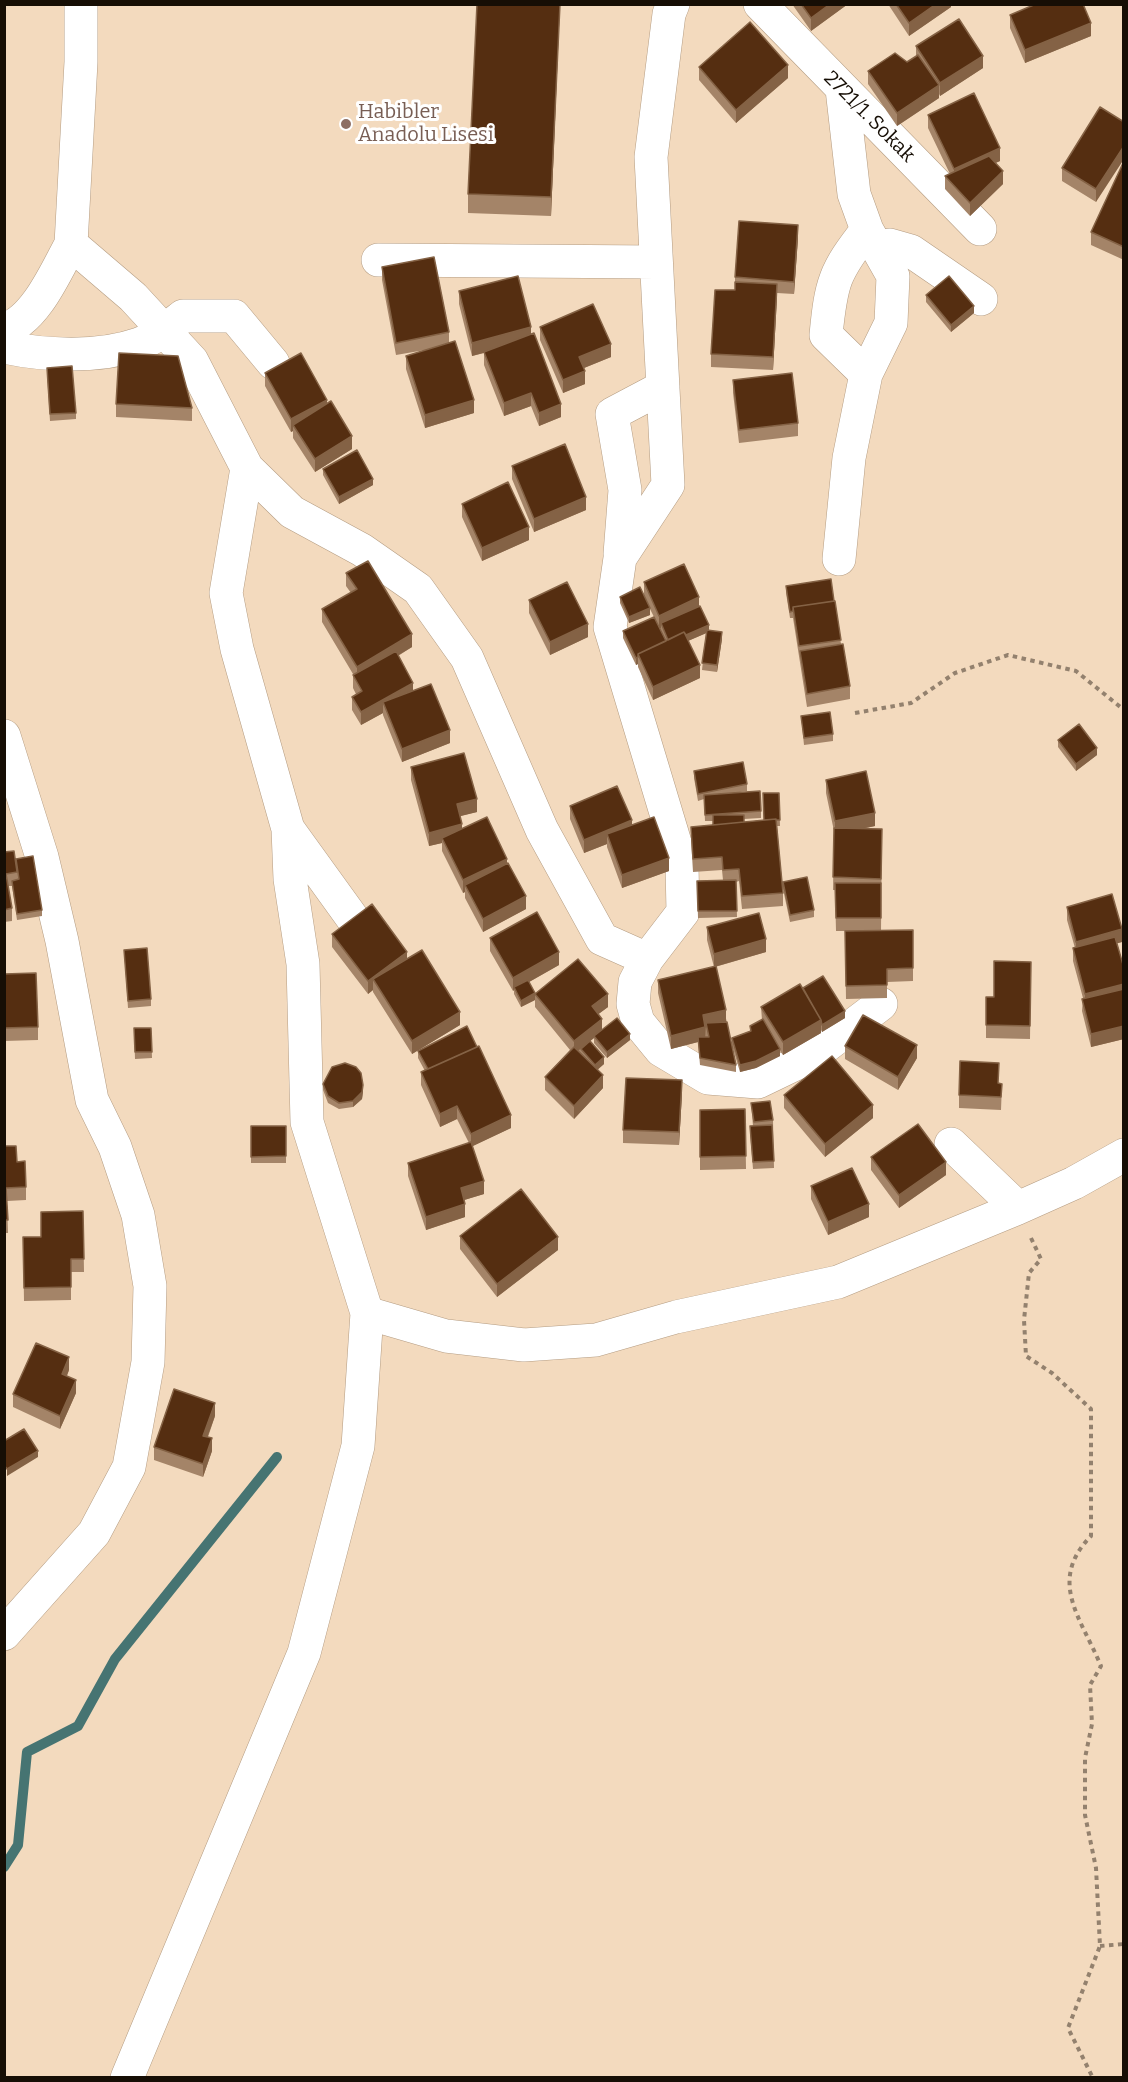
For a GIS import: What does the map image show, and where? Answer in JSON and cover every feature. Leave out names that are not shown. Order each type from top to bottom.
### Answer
[{"type":"street","points":[[4,328],[12,327],[42,298],[71,244],[81,62],[81,4]]},
{"type":"street","points":[[620,558],[668,485],[651,157],[669,14],[673,4]]},
{"type":"street","name":"2721/1. Sokak","points":[[760,4],[980,229]]},
{"type":"street","points":[[839,559],[849,458],[866,374],[891,323],[893,276],[872,240],[854,194],[842,89]]},
{"type":"street","points":[[866,374],[826,335],[831,288],[845,258],[872,240],[911,251],[981,299]]},
{"type":"street","points":[[71,244],[133,297],[192,361],[247,468],[292,512],[362,550],[418,589],[467,658],[543,830],[602,939],[647,959]]},
{"type":"street","points":[[378,260],[656,262]]},
{"type":"street","points":[[4,347],[26,352],[93,353],[139,344],[164,331],[183,316],[234,316],[273,363]]},
{"type":"street","points":[[663,387],[612,414],[625,490],[620,558],[610,627],[682,866],[683,912],[647,959],[635,982],[633,1004],[638,1022],[661,1050],[708,1078],[758,1082],[814,1055],[881,1004]]},
{"type":"street","points":[[127,2078],[304,1653],[358,1446],[367,1313],[307,1122],[303,964],[290,879],[288,829],[237,650],[226,594],[247,468]]},
{"type":"street","points":[[4,736],[47,878],[62,941],[92,1100],[115,1147],[138,1215],[150,1286],[148,1362],[129,1467],[94,1533],[4,1634]]},
{"type":"street","points":[[288,829],[353,919]]},
{"type":"street","points":[[951,1144],[1018,1208]]},
{"type":"street","points":[[367,1313],[446,1336],[525,1346],[596,1340],[676,1317],[838,1281],[1018,1208],[1074,1183],[1124,1155]]},
{"type":"path","points":[[855,713],[911,702],[955,673],[1008,655],[1076,671],[1124,710]]},
{"type":"path","points":[[1018,1208],[1041,1259],[1029,1274],[1024,1320],[1026,1356],[1052,1373],[1091,1409],[1091,1536],[1075,1552],[1069,1575],[1069,1594],[1101,1666],[1090,1685],[1092,1724],[1085,1758],[1085,1815],[1096,1868],[1100,1946],[1068,2028],[1093,2078]]},
{"type":"path","points":[[1100,1946],[1124,1944]]},
{"type":"building","points":[[477,4],[560,4],[551,197],[468,194]]},
{"type":"building","points":[[801,4],[830,4],[811,18]]},
{"type":"building","points":[[896,4],[936,4],[909,23]]},
{"type":"building","points":[[1036,4],[1083,4],[1091,23],[1025,50],[1010,15]]},
{"type":"building","points":[[959,19],[983,56],[940,83],[916,46]]},
{"type":"building","points":[[750,22],[788,65],[736,110],[699,67]]},
{"type":"building","points":[[895,53],[907,62],[918,55],[939,85],[897,113],[868,71]]},
{"type":"building","points":[[974,93],[1000,148],[954,169],[928,115]]},
{"type":"building","points":[[1100,107],[1124,122],[1124,146],[1096,189],[1062,168]]},
{"type":"building","points":[[989,156],[1003,171],[970,203],[945,176]]},
{"type":"building","points":[[1124,161],[1124,247],[1091,232]]},
{"type":"building","points":[[739,221],[798,225],[794,282],[735,277]]},
{"type":"building","points":[[434,257],[449,332],[396,343],[382,267]]},
{"type":"building","points":[[518,276],[531,327],[472,343],[459,291]]},
{"type":"building","points":[[949,276],[974,306],[951,325],[926,295]]},
{"type":"building","points":[[735,282],[777,284],[773,357],[711,354],[715,290],[735,290]]},
{"type":"building","points":[[593,304],[611,344],[579,357],[585,371],[563,380],[540,327]]},
{"type":"building","points":[[534,333],[561,404],[539,413],[531,393],[504,403],[484,352]]},
{"type":"building","points":[[455,341],[474,400],[425,415],[406,356]]},
{"type":"building","points":[[119,353],[178,356],[192,408],[116,404]]},
{"type":"building","points":[[301,353],[327,400],[291,419],[265,373]]},
{"type":"building","points":[[72,366],[76,413],[50,414],[47,368]]},
{"type":"building","points":[[792,373],[798,423],[739,430],[733,380]]},
{"type":"building","points":[[331,401],[352,436],[315,459],[293,425]]},
{"type":"building","points":[[565,444],[586,497],[534,519],[512,466]]},
{"type":"building","points":[[357,450],[373,479],[339,497],[323,469]]},
{"type":"building","points":[[508,482],[529,527],[482,548],[462,504]]},
{"type":"building","points":[[368,561],[412,634],[357,667],[322,609],[357,589],[346,573]]},
{"type":"building","points":[[684,564],[699,597],[659,616],[644,582]]},
{"type":"building","points":[[831,579],[834,601],[793,607],[793,611],[790,612],[786,586]]},
{"type":"building","points":[[567,582],[588,624],[550,642],[529,600]]},
{"type":"building","points":[[640,587],[650,608],[629,617],[620,597]]},
{"type":"building","points":[[835,601],[841,640],[799,646],[793,607]]},
{"type":"building","points":[[700,606],[709,625],[686,635],[684,632],[668,640],[661,623]]},
{"type":"building","points":[[654,617],[666,641],[638,654],[636,658],[623,631]]},
{"type":"building","points":[[707,630],[722,632],[717,665],[702,663]]},
{"type":"building","points":[[684,632],[700,665],[653,687],[638,654]]},
{"type":"building","points":[[843,644],[850,686],[807,694],[800,651]]},
{"type":"building","points":[[396,651],[413,683],[361,712],[352,697],[362,691],[353,675]]},
{"type":"building","points":[[431,684],[450,730],[402,749],[383,702]]},
{"type":"building","points":[[830,712],[833,734],[804,738],[801,716]]},
{"type":"building","points":[[1079,724],[1097,748],[1076,764],[1058,740]]},
{"type":"building","points":[[464,753],[477,799],[457,804],[462,824],[429,833],[411,767]]},
{"type":"building","points":[[743,762],[747,784],[698,794],[694,771]]},
{"type":"building","points":[[866,771],[875,813],[835,821],[826,780]]},
{"type":"building","points":[[617,786],[632,820],[584,840],[570,806]]},
{"type":"building","points":[[760,791],[761,811],[705,815],[704,795]]},
{"type":"building","points":[[763,793],[779,793],[780,820],[764,820]]},
{"type":"building","points":[[713,815],[744,815],[744,822],[713,825]]},
{"type":"building","points":[[487,817],[507,859],[463,880],[442,838]]},
{"type":"building","points":[[654,817],[669,858],[622,875],[607,834]]},
{"type":"building","points":[[776,819],[783,893],[742,896],[739,869],[723,870],[722,857],[693,859],[691,827]]},
{"type":"building","points":[[834,828],[882,829],[881,879],[833,877]]},
{"type":"building","points":[[14,851],[17,872],[6,874],[12,908],[4,910],[4,852]]},
{"type":"building","points":[[33,856],[42,910],[17,914],[12,881],[19,879],[16,859]]},
{"type":"building","points":[[508,863],[526,896],[483,919],[465,885]]},
{"type":"building","points":[[807,877],[814,910],[790,915],[783,882]]},
{"type":"building","points":[[736,880],[737,911],[698,911],[697,881]]},
{"type":"building","points":[[835,883],[881,883],[881,918],[836,918]]},
{"type":"building","points":[[1112,894],[1122,929],[1076,942],[1067,907]]},
{"type":"building","points":[[372,904],[407,952],[368,981],[332,934]]},
{"type":"building","points":[[537,912],[559,952],[513,978],[490,938]]},
{"type":"building","points":[[759,913],[766,939],[714,954],[707,927]]},
{"type":"building","points":[[913,930],[913,968],[887,969],[887,985],[846,986],[845,931]]},
{"type":"building","points":[[1115,937],[1124,968],[1124,984],[1085,994],[1073,948]]},
{"type":"building","points":[[147,948],[151,999],[128,1001],[124,950]]},
{"type":"building","points":[[422,950],[460,1012],[412,1041],[373,979]]},
{"type":"building","points":[[578,959],[608,994],[592,1006],[602,1019],[574,1041],[535,994]]},
{"type":"building","points":[[994,961],[1031,962],[1030,1026],[986,1025],[986,997],[994,997]]},
{"type":"building","points":[[716,966],[726,1010],[703,1015],[705,1027],[671,1036],[658,980]]},
{"type":"building","points":[[36,973],[38,1027],[4,1028],[4,974]]},
{"type":"building","points":[[823,976],[845,1011],[822,1025],[803,988]]},
{"type":"building","points":[[528,980],[535,993],[521,1001],[514,987]]},
{"type":"building","points":[[800,984],[821,1020],[783,1042],[761,1007]]},
{"type":"building","points":[[1124,989],[1124,1026],[1091,1034],[1082,999]]},
{"type":"building","points":[[863,1015],[917,1045],[898,1077],[845,1046]]},
{"type":"building","points":[[617,1018],[630,1034],[607,1052],[594,1036]]},
{"type":"building","points":[[763,1019],[780,1049],[756,1061],[740,1065],[732,1038],[751,1031],[750,1026]]},
{"type":"building","points":[[727,1022],[736,1065],[700,1058],[698,1037],[709,1037],[706,1023]]},
{"type":"building","points":[[467,1026],[477,1047],[428,1069],[418,1051]]},
{"type":"building","points":[[134,1028],[151,1028],[152,1052],[135,1052]]},
{"type":"building","points":[[590,1041],[604,1057],[595,1065],[581,1049]]},
{"type":"building","points":[[479,1046],[511,1115],[471,1134],[457,1106],[440,1114],[421,1072]]},
{"type":"building","points":[[574,1047],[603,1075],[574,1106],[545,1077]]},
{"type":"building","points":[[832,1056],[873,1105],[825,1144],[784,1095]]},
{"type":"building","points":[[960,1061],[999,1063],[998,1083],[1002,1084],[1001,1097],[959,1095]]},
{"type":"building","points":[[345,1063],[356,1067],[361,1073],[362,1092],[353,1101],[339,1103],[328,1096],[323,1084],[332,1067]]},
{"type":"building","points":[[626,1078],[682,1080],[679,1132],[623,1130]]},
{"type":"building","points":[[770,1101],[773,1120],[754,1122],[751,1103]]},
{"type":"building","points":[[745,1109],[746,1156],[700,1157],[700,1110]]},
{"type":"building","points":[[918,1124],[946,1162],[899,1195],[871,1157]]},
{"type":"building","points":[[772,1125],[774,1161],[753,1162],[750,1126]]},
{"type":"building","points":[[251,1126],[286,1126],[286,1156],[251,1157]]},
{"type":"building","points":[[471,1142],[484,1181],[461,1188],[465,1204],[426,1217],[408,1163]]},
{"type":"building","points":[[4,1146],[16,1146],[17,1162],[25,1161],[26,1187],[6,1188],[8,1220],[4,1220]]},
{"type":"building","points":[[852,1168],[869,1204],[828,1222],[811,1186]]},
{"type":"building","points":[[521,1189],[558,1237],[497,1284],[460,1236]]},
{"type":"building","points":[[83,1211],[84,1259],[71,1259],[71,1287],[24,1288],[23,1237],[41,1237],[41,1212]]},
{"type":"building","points":[[36,1343],[69,1357],[62,1374],[76,1380],[60,1416],[13,1394]]},
{"type":"building","points":[[174,1389],[215,1403],[203,1436],[212,1438],[203,1464],[154,1447]]},
{"type":"building","points":[[24,1429],[38,1451],[7,1469],[4,1465],[4,1441]]},
{"type":"waterway","points":[[4,1867],[18,1845],[27,1752],[78,1726],[115,1659],[277,1457]]},
{"type":"place","name":"Habibler Anadolu Lisesi","points":[[346,124]]}]
